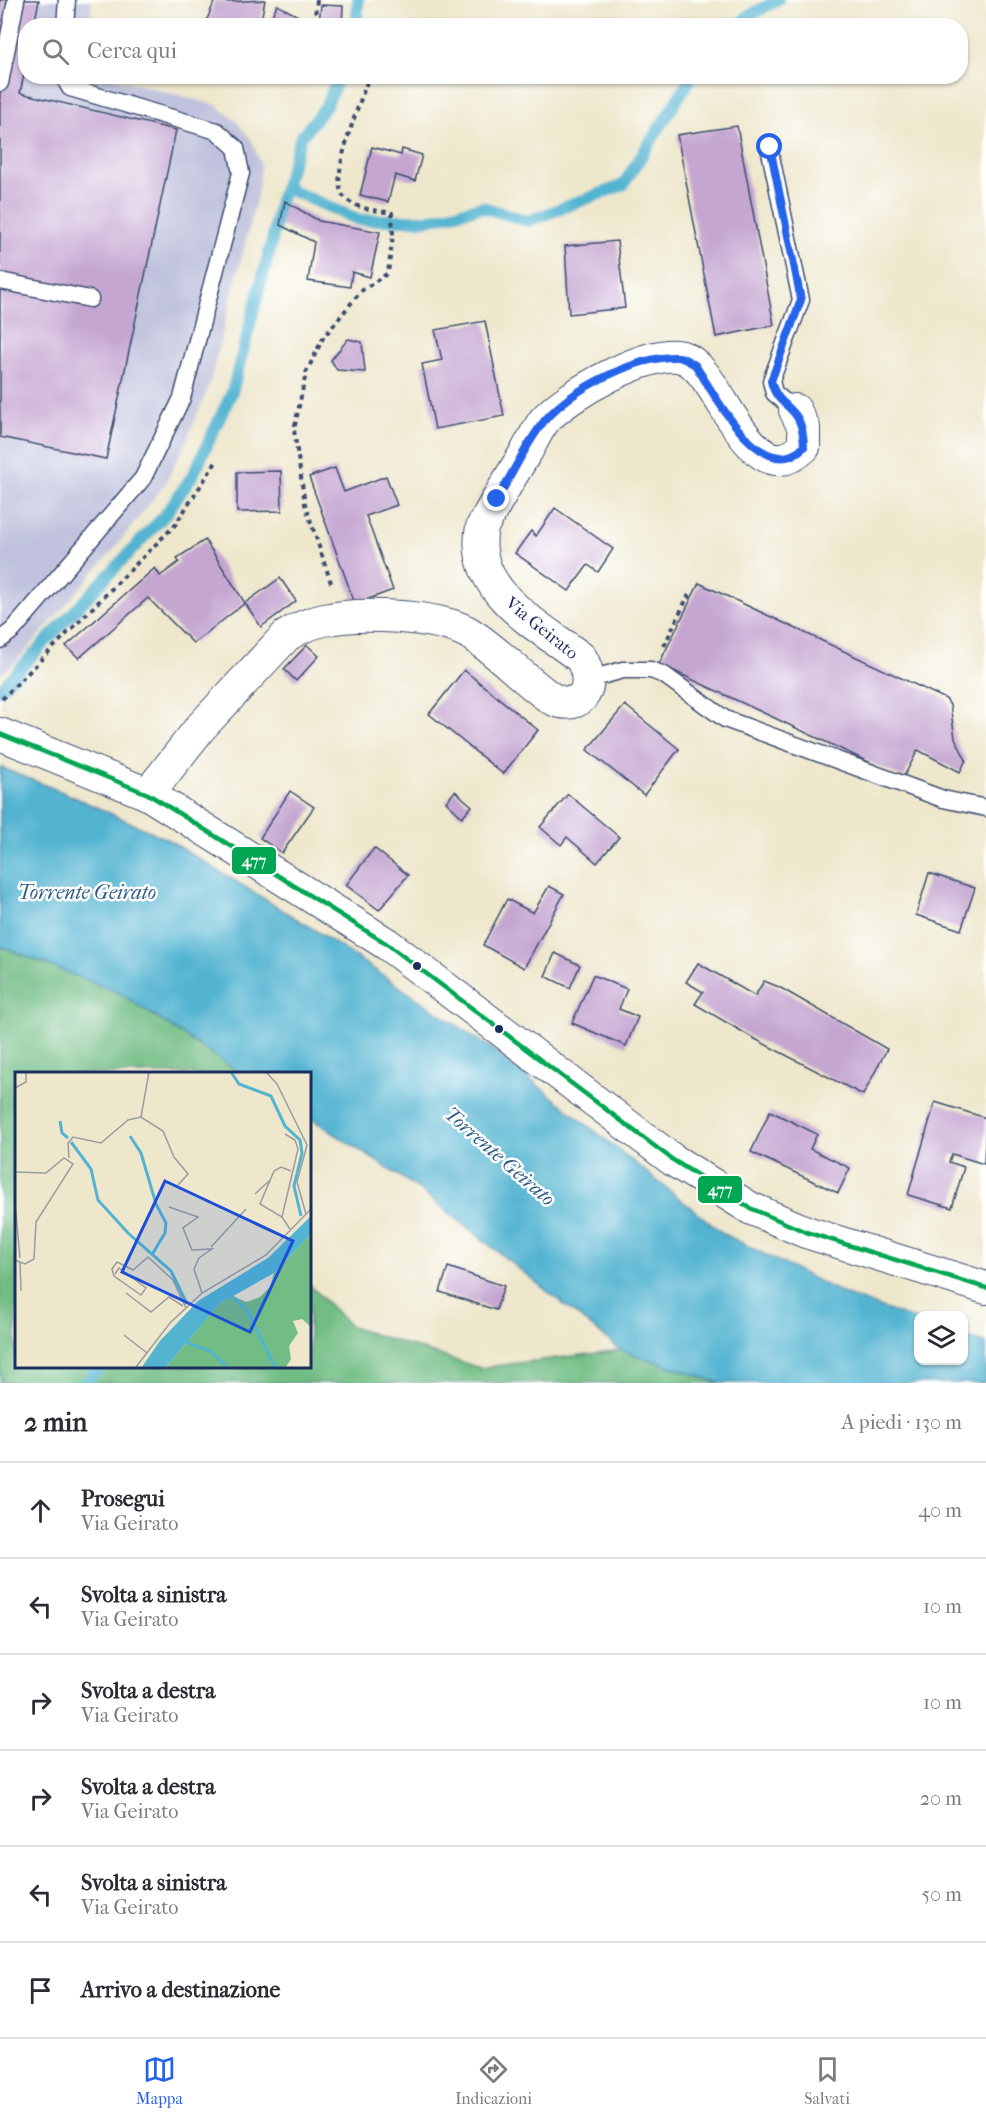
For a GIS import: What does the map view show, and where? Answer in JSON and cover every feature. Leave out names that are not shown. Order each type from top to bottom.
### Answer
[{"type":"street","name":"Via Geirato","points":[[148,794],[200,728],[286,636],[302,626],[343,617],[418,619],[444,623],[468,633],[538,690],[563,704],[573,702],[587,689],[590,679],[581,658],[503,598],[491,584],[482,563],[478,545],[482,527],[545,420],[570,399],[613,373],[642,361],[681,357],[695,365],[751,446],[766,455],[783,459],[795,456],[804,447],[804,428],[795,410]]},
{"type":"street","points":[[0,734],[148,794],[387,944],[673,1160],[750,1208],[806,1232],[986,1288]]},
{"type":"lane","points":[[0,83],[16,0]]},
{"type":"lane","points":[[66,18],[67,0]]},
{"type":"lane","points":[[0,640],[13,630],[143,478],[182,399],[241,173],[236,148],[216,131],[70,88],[68,84]]},
{"type":"lane","name":"Via Geirato","points":[[770,147],[801,300],[771,381],[774,393],[795,410]]},
{"type":"lane","points":[[0,281],[90,299]]},
{"type":"lane","name":"Via Geirato","points":[[590,679],[623,670],[651,670],[664,675],[725,719],[943,799],[986,808]]},
{"type":"path","points":[[315,18],[317,0]]},
{"type":"path","points":[[343,617],[305,504],[294,430],[306,373],[323,338],[361,291],[388,273],[393,235],[392,213],[353,205],[340,190],[340,168],[366,84]]},
{"type":"path","points":[[0,701],[175,525],[216,462]]},
{"type":"path","points":[[661,652],[688,596],[691,598]]},
{"type":"shaded area","points":[[0,0],[91,0],[92,18],[18,18],[18,84],[135,84],[216,105],[236,121],[252,141],[261,166],[258,191],[210,383],[186,442],[165,484],[114,549],[17,661],[0,675]]},
{"type":"green space","points":[[0,946],[120,993],[239,1072],[15,1072],[15,1368],[310,1368],[310,1285],[351,1327],[480,1368],[621,1350],[720,1383],[0,1383]]},
{"type":"water","name":"Torrente Geirato","points":[[0,767],[65,793],[167,839],[318,932],[491,1048],[724,1234],[844,1294],[914,1320],[914,1365],[968,1365],[968,1338],[986,1343],[986,1383],[720,1383],[621,1350],[419,1189],[310,1118],[310,1072],[239,1072],[120,993],[0,946]]},
{"type":"building","points":[[0,0],[39,0],[36,18],[18,18],[18,84],[22,84],[20,93],[176,130],[106,459],[0,437]]},
{"type":"building","points":[[215,0],[226,2],[265,0],[262,18],[208,18]]},
{"type":"building","points":[[277,5],[301,18],[271,18]]},
{"type":"building","points":[[321,5],[343,6],[342,18],[319,18]]},
{"type":"building","points":[[737,126],[774,325],[716,337],[677,135]]},
{"type":"building","points":[[372,147],[401,155],[402,149],[422,155],[415,181],[395,175],[388,202],[360,195]]},
{"type":"building","points":[[285,201],[319,221],[380,232],[370,277],[352,272],[350,287],[308,281],[314,242],[280,225]]},
{"type":"building","points":[[617,241],[625,308],[569,314],[565,246]]},
{"type":"building","points":[[485,321],[504,416],[435,429],[422,364],[442,360],[435,330]]},
{"type":"building","points":[[348,339],[362,342],[365,372],[337,370],[331,360]]},
{"type":"building","points":[[335,468],[344,492],[386,476],[397,505],[366,516],[393,590],[355,604],[309,477]]},
{"type":"building","points":[[281,471],[282,511],[237,512],[237,472]]},
{"type":"building","points":[[555,508],[613,549],[598,572],[588,565],[569,591],[515,553],[531,531],[536,536]]},
{"type":"building","points":[[205,540],[245,603],[204,635],[193,643],[148,598],[79,658],[66,646],[155,568],[160,576],[179,562],[177,558]]},
{"type":"building","points":[[280,578],[296,601],[261,627],[245,603]]},
{"type":"building","points":[[699,583],[946,699],[950,705],[955,738],[966,760],[960,772],[918,750],[903,778],[659,664]]},
{"type":"building","points":[[307,645],[319,656],[296,681],[284,669]]},
{"type":"building","points":[[464,670],[538,730],[503,774],[429,714]]},
{"type":"building","points":[[625,705],[679,749],[644,795],[587,750]]},
{"type":"building","points":[[290,791],[314,807],[282,853],[260,838]]},
{"type":"building","points":[[455,791],[472,806],[462,817],[446,802]]},
{"type":"building","points":[[568,794],[619,837],[597,863],[567,837],[561,845],[540,827]]},
{"type":"building","points":[[374,848],[408,875],[379,910],[346,885]]},
{"type":"building","points":[[929,873],[975,888],[961,930],[916,915]]},
{"type":"building","points":[[549,886],[564,894],[524,968],[483,945],[507,899],[533,913]]},
{"type":"building","points":[[555,953],[580,965],[570,988],[545,976]]},
{"type":"building","points":[[698,963],[755,996],[764,981],[779,987],[887,1049],[863,1095],[753,1038],[695,1004],[703,992],[686,982]]},
{"type":"building","points":[[593,975],[627,989],[619,1009],[638,1017],[626,1046],[572,1023]]},
{"type":"building","points":[[935,1102],[986,1118],[984,1164],[952,1154],[949,1162],[964,1167],[952,1208],[908,1195]]},
{"type":"building","points":[[770,1111],[817,1134],[810,1149],[850,1168],[838,1193],[751,1152]]},
{"type":"building","points":[[448,1267],[504,1286],[496,1310],[440,1292]]},
{"type":"waterway","points":[[357,18],[358,0]]},
{"type":"waterway","points":[[746,18],[778,0]]},
{"type":"waterway","points":[[0,690],[165,515],[193,475],[232,392],[272,241],[280,201],[301,137],[326,106],[336,84]]},
{"type":"waterway","points":[[286,188],[359,220],[427,220],[482,207],[528,221],[623,185],[687,84]]},
{"type":"waterway","points":[[85,1383],[99,1368]]},
{"type":"transit line","name":"477","points":[[0,734],[148,794],[387,944],[673,1160],[750,1208],[806,1232],[986,1288]]},
{"type":"route","points":[[497,499],[545,420],[570,399],[613,373],[642,361],[681,357],[695,365],[751,446],[766,455],[783,459],[795,456],[804,447],[804,428],[795,410],[774,393],[771,381],[801,300],[770,147]]}]
